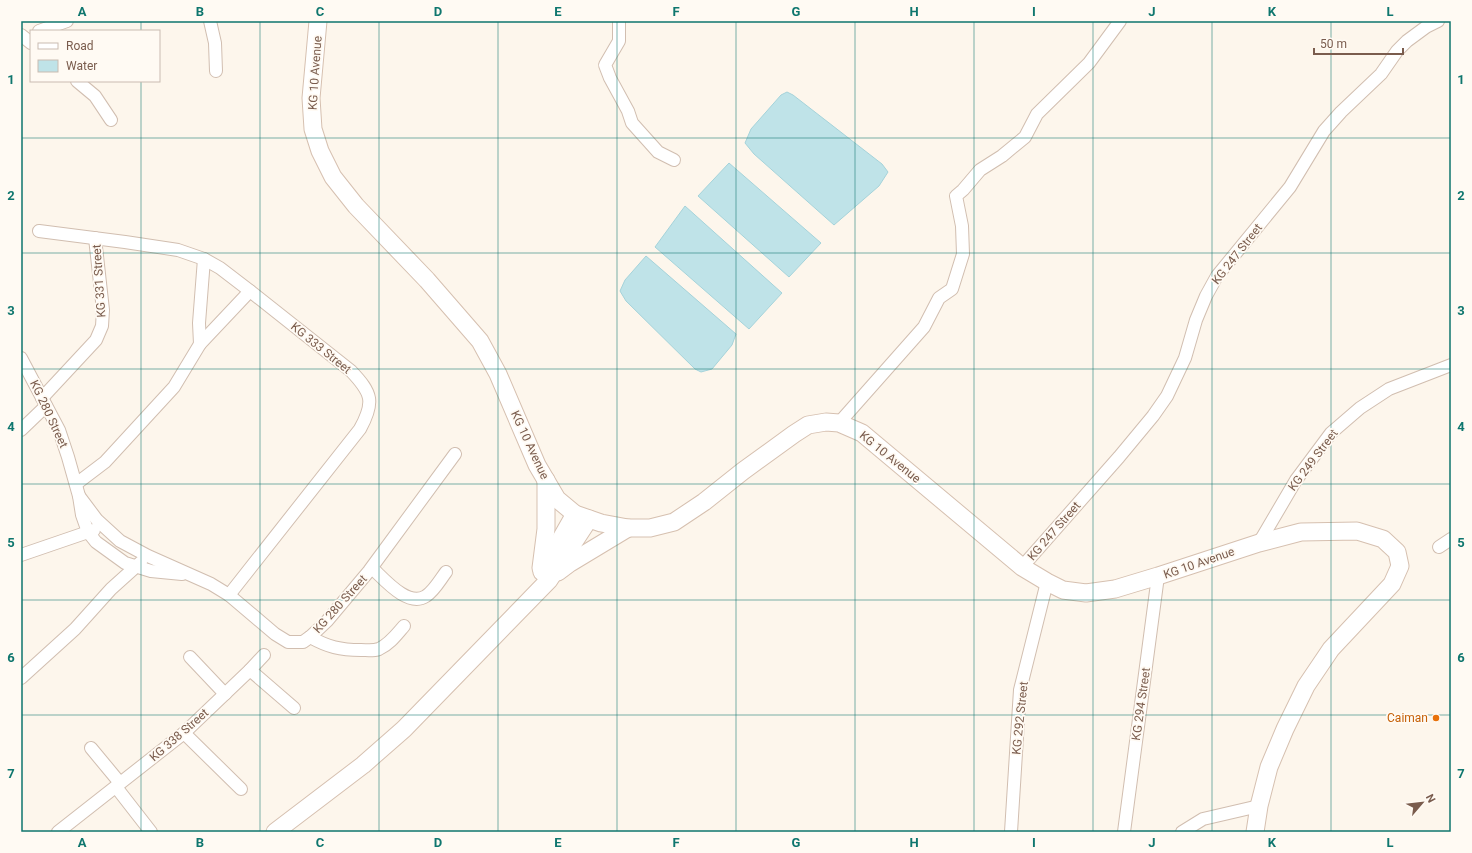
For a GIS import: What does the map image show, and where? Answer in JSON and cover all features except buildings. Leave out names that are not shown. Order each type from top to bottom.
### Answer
[{"type":"street","points":[[43,30],[67,21]]},
{"type":"street","points":[[210,21],[215,43],[216,71]]},
{"type":"street","name":"KG 10 Avenue","points":[[318,21],[311,98],[313,129],[320,151],[333,177],[356,206],[427,280],[480,341],[498,374],[537,466],[557,499],[582,516],[601,523],[628,528],[650,528],[674,522],[704,502],[743,470],[794,434],[808,425],[826,422],[839,423],[862,433],[1022,567],[1063,590],[1086,593],[1115,589],[1259,543],[1300,532],[1357,531],[1383,539],[1397,552],[1400,566],[1392,584],[1331,649],[1306,686],[1285,729],[1269,767],[1259,806],[1255,832]]},
{"type":"street","points":[[619,21],[620,41],[605,65],[610,78],[628,111],[632,123],[658,152],[674,160]]},
{"type":"street","points":[[839,423],[924,327],[939,298],[952,289],[963,254],[962,226],[956,196],[980,170],[1002,156],[1025,137],[1037,114],[1089,63],[1120,21]]},
{"type":"street","name":"KG 247 Street","points":[[1022,567],[1119,457],[1153,416],[1167,396],[1176,380],[1185,358],[1196,320],[1206,296],[1217,276],[1286,192],[1324,132],[1341,112],[1381,74],[1398,50],[1407,41],[1426,27],[1438,21]]},
{"type":"street","points":[[78,82],[95,96],[111,120]]},
{"type":"street","name":"KG 333 Street","points":[[39,231],[178,250],[204,259],[220,268],[351,371],[367,391],[370,403],[369,414],[360,429],[229,595]]},
{"type":"street","name":"KG 331 Street","points":[[21,430],[96,340],[102,326],[103,310],[95,238]]},
{"type":"street","points":[[200,344],[199,324],[204,259]]},
{"type":"street","points":[[78,490],[174,387],[200,344],[250,291]]},
{"type":"street","name":"KG 280 Street","points":[[21,358],[59,430],[78,490],[82,515],[88,532],[96,542],[130,565],[166,573],[189,575]]},
{"type":"street","name":"KG 249 Street","points":[[1259,543],[1296,480],[1331,433],[1360,408],[1389,389],[1451,365]]},
{"type":"street","name":"KG 280 Street","points":[[78,490],[103,527],[120,541],[142,553],[211,584],[229,595],[275,634],[288,642],[303,642],[327,621],[372,568],[455,454]]},
{"type":"street","points":[[545,577],[546,480]]},
{"type":"street","points":[[275,832],[363,765],[404,729],[527,602],[545,577],[582,516]]},
{"type":"street","points":[[21,555],[103,527]]},
{"type":"street","points":[[545,577],[628,528]]},
{"type":"street","points":[[1439,548],[1451,539]]},
{"type":"street","points":[[21,678],[75,629],[111,590],[130,565],[142,553]]},
{"type":"street","points":[[372,568],[408,598],[417,599],[428,595],[446,572]]},
{"type":"street","name":"KG 294 Street","points":[[1124,832],[1158,576]]},
{"type":"street","name":"KG 292 Street","points":[[1011,832],[1020,690],[1047,582]]},
{"type":"street","points":[[310,637],[331,648],[344,650],[371,650],[379,649],[387,644],[404,626]]},
{"type":"street","name":"KG 338 Street","points":[[58,832],[184,733],[264,655]]},
{"type":"street","points":[[190,657],[225,694]]},
{"type":"street","points":[[250,670],[294,708]]},
{"type":"street","points":[[184,733],[241,789]]},
{"type":"street","points":[[91,748],[151,832]]},
{"type":"street","points":[[1182,832],[1203,819],[1259,806]]},
{"type":"water","points":[[787,92],[793,95],[882,164],[888,172],[879,186],[834,225],[754,154],[745,143],[751,129],[781,95]]},
{"type":"water","points":[[729,163],[821,243],[789,277],[698,196]]},
{"type":"water","points":[[685,206],[782,293],[749,329],[655,247]]},
{"type":"water","points":[[646,256],[736,334],[732,345],[712,369],[701,372],[695,369],[626,301],[620,291],[625,280]]},
{"type":"place","name":"Caiman","points":[[1436,718]]}]
